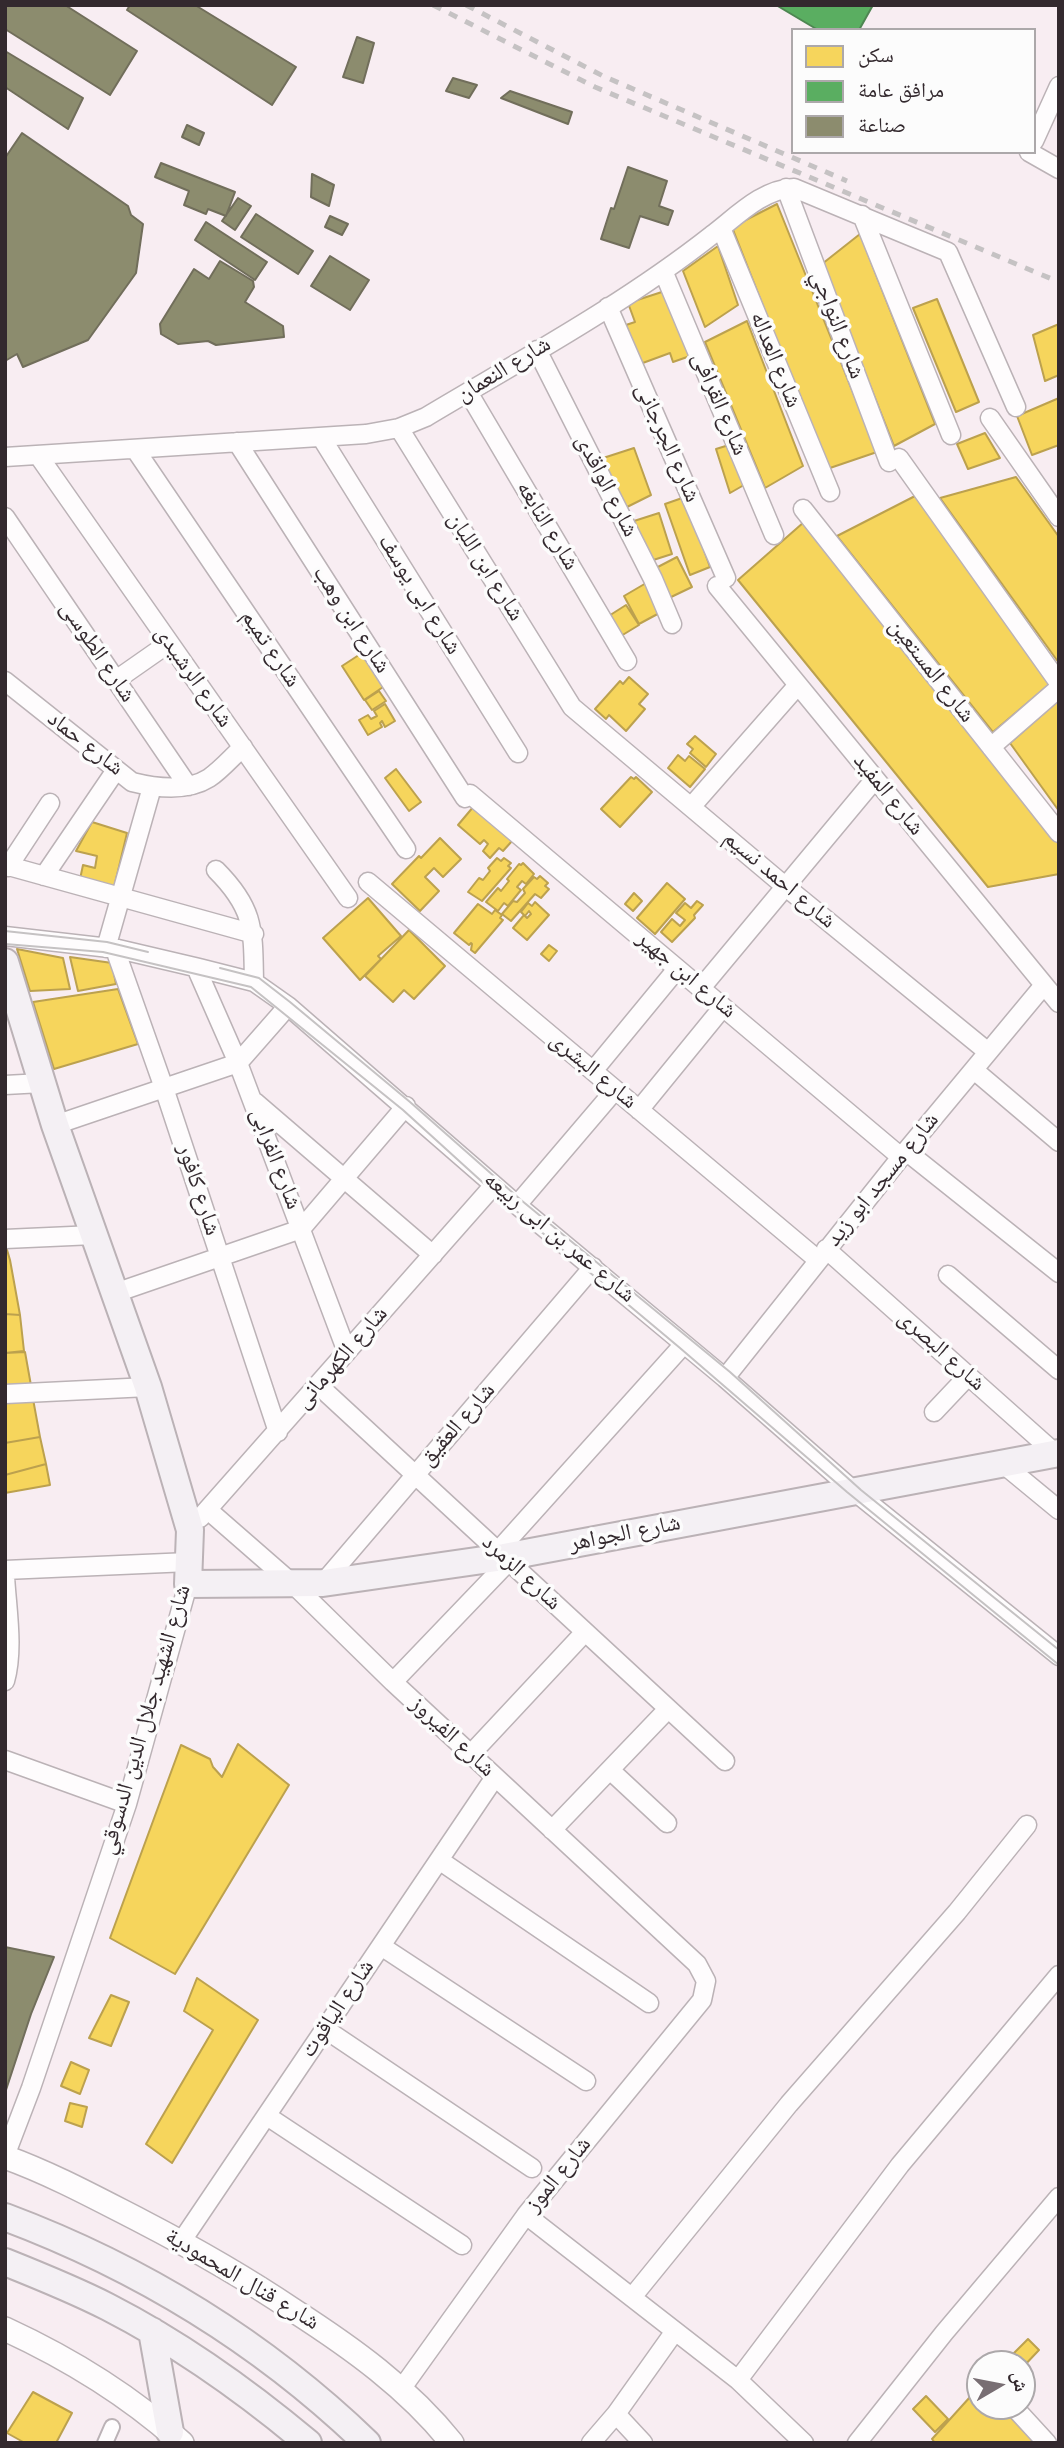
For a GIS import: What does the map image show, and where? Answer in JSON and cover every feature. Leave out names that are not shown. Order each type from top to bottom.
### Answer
[{"type":"main road","name":"شارع الشهيد جلال الدين الدسوقي","points":[[5,962],[55,1125],[148,1387],[190,1530],[188,1573]]},
{"type":"main road","name":"شارع الجواهر","points":[[188,1573],[294,1585],[323,1583],[504,1557],[1057,1453]]},
{"type":"main road","points":[[5,2217],[101,2257],[178,2297],[220,2323],[304,2386],[367,2443]]},
{"type":"main road","points":[[5,2262],[64,2286],[152,2331],[234,2385],[308,2443]]},
{"type":"main road","points":[[152,2331],[176,2437]]},
{"type":"street","points":[[1036,137],[1059,86]]},
{"type":"street","points":[[1031,154],[1059,169]]},
{"type":"street","points":[[786,188],[794,188],[946,250],[951,255],[1016,407]]},
{"type":"street","name":"شارع النعمان","points":[[5,457],[366,434],[399,428],[468,392],[664,273],[761,198],[786,188]]},
{"type":"street","name":"شارع النواجي","points":[[786,188],[894,460],[1059,685]]},
{"type":"street","points":[[862,215],[951,435]]},
{"type":"street","name":"شارع العداله","points":[[721,228],[830,492]]},
{"type":"street","name":"شارع القرافى","points":[[664,273],[774,535]]},
{"type":"street","name":"شارع الجرجانى","points":[[608,307],[722,582]]},
{"type":"street","name":"شارع الواقدى","points":[[537,350],[647,566],[672,624]]},
{"type":"street","name":"شارع النابغه","points":[[468,392],[627,661]]},
{"type":"street","points":[[990,418],[1059,517]]},
{"type":"street","name":"شارع ابن اللبان","points":[[399,428],[572,707]]},
{"type":"street","name":"شارع ابى يوسف","points":[[321,437],[518,753]]},
{"type":"street","name":"شارع ابن وهب","points":[[237,442],[468,796]]},
{"type":"street","name":"شارع تميم","points":[[135,449],[406,849]]},
{"type":"street","name":"شارع الرشيدى","points":[[38,455],[348,898]]},
{"type":"street","name":"شارع المستعين","points":[[803,509],[1059,833]]},
{"type":"street","name":"شارع الطوسى","points":[[5,517],[188,786]]},
{"type":"street","name":"شارع المفيد","points":[[722,582],[798,685],[1059,1003]]},
{"type":"street","points":[[116,680],[169,643]]},
{"type":"street","name":"شارع حماد","points":[[5,681],[132,782],[152,787],[188,786],[209,778],[243,747]]},
{"type":"street","points":[[691,807],[798,685]]},
{"type":"street","points":[[991,747],[1059,685]]},
{"type":"street","name":"شارع احمد نسيم","points":[[572,707],[988,1052]]},
{"type":"street","points":[[44,876],[116,770]]},
{"type":"street","points":[[701,988],[875,779]]},
{"type":"street","points":[[112,948],[120,897],[152,787]]},
{"type":"street","name":"شارع ابن جهير","points":[[468,796],[903,1154],[1059,1273]]},
{"type":"street","points":[[50,803],[7,866],[254,933]]},
{"type":"street","points":[[216,870],[234,888],[247,909],[254,933],[254,982]]},
{"type":"street","name":"شارع البشرى","points":[[368,881],[639,1110],[822,1255]]},
{"type":"street","name":"شارع عمر بن ابى ربيعه","points":[[5,936],[112,948],[254,982],[288,1006],[406,1106],[517,1205],[726,1378],[854,1491],[1059,1656]]},
{"type":"street","name":"شارع كافور","points":[[112,948],[117,955],[164,1088],[278,1432]]},
{"type":"street","name":"شارع الفرابى","points":[[199,968],[198,972],[238,1063],[348,1352]]},
{"type":"street","points":[[593,1071],[677,969]]},
{"type":"street","name":"شارع مسجد ابو زيد","points":[[726,1378],[903,1154],[1044,985]]},
{"type":"street","points":[[55,1125],[238,1063],[288,1006]]},
{"type":"street","points":[[639,1110],[723,1007]]},
{"type":"street","points":[[974,1070],[1059,1142]]},
{"type":"street","points":[[5,1085],[42,1083]]},
{"type":"street","points":[[517,1205],[615,1090]]},
{"type":"street","points":[[252,1100],[433,1255]]},
{"type":"street","points":[[114,1293],[301,1230],[406,1106]]},
{"type":"street","name":"شارع الكهرمانى","points":[[190,1530],[494,1185]]},
{"type":"street","points":[[5,1239],[94,1236]]},
{"type":"street","name":"شارع البصرى","points":[[822,1255],[1057,1453]]},
{"type":"street","name":"شارع العقيق","points":[[323,1583],[593,1268]]},
{"type":"street","points":[[948,1275],[1059,1370]]},
{"type":"street","points":[[393,1682],[504,1557],[684,1344]]},
{"type":"street","points":[[934,1412],[968,1376]]},
{"type":"street","name":"شارع الزمرد","points":[[318,1385],[725,1761]]},
{"type":"street","points":[[5,1394],[148,1387]]},
{"type":"street","points":[[1002,1463],[1059,1510]]},
{"type":"street","name":"شارع الفيروز","points":[[208,1510],[294,1585],[393,1682],[697,1964]]},
{"type":"street","points":[[5,1570],[188,1573]]},
{"type":"street","name":"شارع الشهيد جلال الدين الدسوقي","points":[[5,2156],[31,2088],[127,1804],[188,1573]]},
{"type":"street","points":[[5,1576],[8,1672],[5,1681]]},
{"type":"street","points":[[471,1754],[585,1632]]},
{"type":"street","points":[[552,1830],[668,1709]]},
{"type":"street","points":[[5,1760],[127,1804]]},
{"type":"street","points":[[610,1770],[667,1823]]},
{"type":"street","name":"شارع الياقوت","points":[[181,2242],[495,1777]]},
{"type":"street","points":[[633,2296],[789,2104],[957,1912],[1027,1825]]},
{"type":"street","points":[[439,1860],[649,2003]]},
{"type":"street","points":[[381,1946],[586,2081]]},
{"type":"street","name":"شارع الموز","points":[[402,2388],[526,2215],[702,2000],[706,1981],[697,1964]]},
{"type":"street","points":[[738,2380],[900,2165],[1059,1975]]},
{"type":"street","points":[[325,2029],[532,2168]]},
{"type":"street","points":[[267,2116],[462,2245]]},
{"type":"street","name":"شارع قنال المحمودية","points":[[5,2156],[52,2175],[181,2242],[263,2290],[343,2342],[402,2388],[433,2418],[453,2443]]},
{"type":"street","points":[[857,2443],[944,2333],[1059,2197]]},
{"type":"street","points":[[526,2215],[738,2380],[804,2443]]},
{"type":"street","points":[[5,2329],[86,2369],[176,2437]]},
{"type":"street","points":[[592,2443],[675,2331]]},
{"type":"street","points":[[615,2414],[643,2443]]},
{"type":"street","points":[[1026,2420],[1048,2443]]},
{"type":"street","points":[[105,2443],[112,2427]]},
{"type":"building: سكن","points":[[777,204],[877,452],[827,469],[732,227]]},
{"type":"building: سكن","points":[[860,234],[935,424],[894,446],[822,264]]},
{"type":"building: سكن","points":[[718,246],[738,305],[705,327],[683,271]]},
{"type":"building: سكن","points":[[668,290],[690,356],[673,362],[670,353],[640,364],[626,325],[635,322],[628,303]]},
{"type":"building: سكن","points":[[937,299],[979,402],[956,412],[913,308]]},
{"type":"building: سكن","points":[[747,321],[803,466],[765,488],[705,342]]},
{"type":"building: سكن","points":[[1059,324],[1059,375],[1045,381],[1033,335]]},
{"type":"building: سكن","points":[[1059,398],[1059,445],[1032,455],[1017,416]]},
{"type":"building: سكن","points":[[985,433],[1000,458],[968,469],[957,444]]},
{"type":"building: سكن","points":[[729,445],[744,485],[730,493],[716,449]]},
{"type":"building: سكن","points":[[634,448],[651,495],[625,508],[597,460]]},
{"type":"building: سكن","points":[[1016,477],[1059,537],[1059,663],[940,498]]},
{"type":"building: سكن","points":[[917,495],[1051,683],[993,732],[837,536]]},
{"type":"building: سكن","points":[[685,497],[710,567],[690,575],[665,504]]},
{"type":"building: سكن","points":[[659,513],[672,554],[647,562],[634,521]]},
{"type":"building: سكن","points":[[804,522],[1059,843],[1059,874],[988,887],[738,580]]},
{"type":"building: سكن","points":[[677,557],[692,587],[669,598],[654,569]]},
{"type":"building: سكن","points":[[653,579],[665,610],[639,624],[624,596]]},
{"type":"building: سكن","points":[[626,605],[639,625],[616,639],[604,619]]},
{"type":"building: سكن","points":[[365,651],[386,685],[364,700],[342,666]]},
{"type":"building: سكن","points":[[629,677],[648,694],[639,704],[645,709],[626,731],[609,715],[606,719],[595,709],[620,681],[623,684]]},
{"type":"building: سكن","points":[[379,691],[386,701],[372,710],[365,700]]},
{"type":"building: سكن","points":[[1059,700],[1059,811],[1010,743]]},
{"type":"building: سكن","points":[[385,704],[395,721],[385,727],[382,721],[382,727],[368,735],[359,720],[368,715],[371,719],[377,716],[374,711]]},
{"type":"building: سكن","points":[[695,736],[716,754],[706,767],[690,753],[693,749],[687,744]]},
{"type":"building: سكن","points":[[678,755],[685,761],[689,756],[705,769],[690,787],[668,768]]},
{"type":"building: سكن","points":[[396,769],[421,802],[409,811],[385,778]]},
{"type":"building: سكن","points":[[631,777],[636,777],[652,792],[620,827],[601,809]]},
{"type":"building: سكن","points":[[474,806],[512,841],[503,851],[499,848],[490,858],[483,851],[488,844],[484,840],[480,844],[458,825]]},
{"type":"building: سكن","points":[[92,822],[127,833],[113,892],[79,884],[83,865],[95,868],[97,856],[76,851]]},
{"type":"building: سكن","points":[[440,838],[461,859],[443,877],[434,868],[425,877],[439,891],[420,911],[392,884]]},
{"type":"building: سكن","points":[[497,858],[501,861],[504,858],[511,863],[508,866],[511,868],[482,901],[468,892],[479,878],[483,880],[490,871],[488,868]]},
{"type":"building: سكن","points":[[523,863],[534,874],[526,884],[522,881],[517,887],[521,890],[508,906],[504,903],[498,911],[486,902],[498,888],[501,891],[509,881],[507,879],[519,864]]},
{"type":"building: سكن","points":[[540,876],[548,883],[545,886],[549,889],[541,898],[535,894],[511,921],[502,914],[513,901],[517,902],[525,893],[523,889],[534,877],[537,879]]},
{"type":"building: سكن","points":[[667,883],[685,899],[655,934],[637,918]]},
{"type":"building: سكن","points":[[634,893],[642,901],[633,911],[625,904]]},
{"type":"building: سكن","points":[[368,898],[401,936],[378,956],[381,959],[360,980],[323,938]]},
{"type":"building: سكن","points":[[697,901],[703,905],[694,915],[695,918],[672,942],[661,932],[672,919],[680,926],[685,920],[676,913],[685,903],[691,908]]},
{"type":"building: سكن","points":[[535,902],[549,915],[527,940],[513,928],[524,915],[521,912],[528,903],[532,906]]},
{"type":"building: سكن","points":[[478,904],[492,914],[495,910],[502,915],[500,918],[503,920],[475,953],[471,950],[471,943],[469,945],[454,933]]},
{"type":"building: سكن","points":[[409,930],[445,966],[414,999],[404,990],[393,1002],[365,976]]},
{"type":"building: سكن","points":[[549,945],[557,951],[549,961],[541,954]]},
{"type":"building: سكن","points":[[17,949],[63,958],[70,989],[30,991]]},
{"type":"building: سكن","points":[[70,957],[112,963],[116,984],[78,991]]},
{"type":"building: سكن","points":[[118,989],[138,1044],[54,1069],[33,1002]]},
{"type":"building: سكن","points":[[5,1243],[10,1260],[20,1315],[5,1314]]},
{"type":"building: سكن","points":[[5,1314],[20,1315],[24,1351],[5,1353]]},
{"type":"building: سكن","points":[[25,1352],[32,1391],[5,1391],[5,1353]]},
{"type":"building: سكن","points":[[33,1399],[40,1437],[5,1443],[5,1400]]},
{"type":"building: سكن","points":[[40,1437],[46,1464],[5,1475],[5,1443]]},
{"type":"building: سكن","points":[[46,1464],[50,1485],[5,1493],[5,1475]]},
{"type":"building: سكن","points":[[238,1744],[289,1785],[175,1974],[110,1938],[181,1745],[210,1759],[222,1777]]},
{"type":"building: سكن","points":[[197,1978],[258,2020],[172,2163],[146,2144],[213,2030],[184,2011]]},
{"type":"building: سكن","points":[[111,1995],[129,2002],[111,2046],[89,2038]]},
{"type":"building: سكن","points":[[71,2062],[89,2070],[80,2094],[61,2086]]},
{"type":"building: سكن","points":[[70,2103],[87,2107],[82,2127],[65,2121]]},
{"type":"building: سكن","points":[[1028,2339],[1039,2350],[1036,2353],[1036,2350],[1017,2350]]},
{"type":"building: سكن","points":[[33,2392],[72,2413],[56,2443],[25,2443],[7,2433]]},
{"type":"building: سكن","points":[[926,2396],[948,2419],[935,2432],[913,2409]]},
{"type":"building: سكن","points":[[966,2401],[966,2420],[1013,2420],[1035,2443],[935,2443],[932,2439]]},
{"type":"building: مرافق عامة","points":[[776,5],[873,5],[860,28],[815,28]]},
{"type":"building: صناعة","points":[[5,5],[65,5],[137,51],[110,95],[5,29]]},
{"type":"building: صناعة","points":[[130,5],[195,5],[296,67],[272,105],[127,10]]},
{"type":"building: صناعة","points":[[357,37],[374,43],[363,83],[343,77]]},
{"type":"building: صناعة","points":[[5,51],[83,98],[68,129],[5,87]]},
{"type":"building: صناعة","points":[[453,78],[477,85],[469,98],[446,91]]},
{"type":"building: صناعة","points":[[510,91],[572,112],[568,124],[501,98]]},
{"type":"building: صناعة","points":[[187,125],[204,133],[199,145],[182,137]]},
{"type":"building: صناعة","points":[[22,133],[128,206],[131,215],[143,224],[136,273],[88,340],[23,367],[17,354],[5,361],[5,158]]},
{"type":"building: صناعة","points":[[161,163],[235,192],[226,216],[208,209],[206,214],[184,205],[189,191],[155,177]]},
{"type":"building: صناعة","points":[[628,167],[667,181],[659,206],[673,211],[668,225],[640,216],[629,248],[601,239]]},
{"type":"building: صناعة","points":[[312,174],[334,185],[329,206],[311,197]]},
{"type":"building: صناعة","points":[[238,198],[251,206],[235,230],[222,221]]},
{"type":"building: صناعة","points":[[256,214],[313,251],[298,274],[241,237]]},
{"type":"building: صناعة","points":[[330,216],[348,224],[342,235],[325,227]]},
{"type":"building: صناعة","points":[[206,222],[267,262],[255,280],[195,240]]},
{"type":"building: صناعة","points":[[330,256],[369,280],[350,310],[311,286]]},
{"type":"building: صناعة","points":[[220,261],[253,281],[254,287],[245,302],[283,326],[284,337],[216,345],[208,341],[178,344],[161,334],[160,324],[194,269],[209,279]]},
{"type":"building: صناعة","points":[[5,1947],[54,1957],[31,2014],[5,2093]]},
{"type":"tram line","points":[[5,931],[107,942],[148,952]]},
{"type":"tram line","points":[[5,944],[103,952],[251,987],[403,1110],[490,1189],[847,1492],[1059,1665]]},
{"type":"tram line","points":[[220,968],[259,978],[290,1002],[410,1102],[521,1200],[730,1372],[861,1490],[1059,1650]]},
{"type":"railway","points":[[433,5],[595,87],[1059,282]]},
{"type":"railway","points":[[466,5],[603,76],[847,181]]}]
